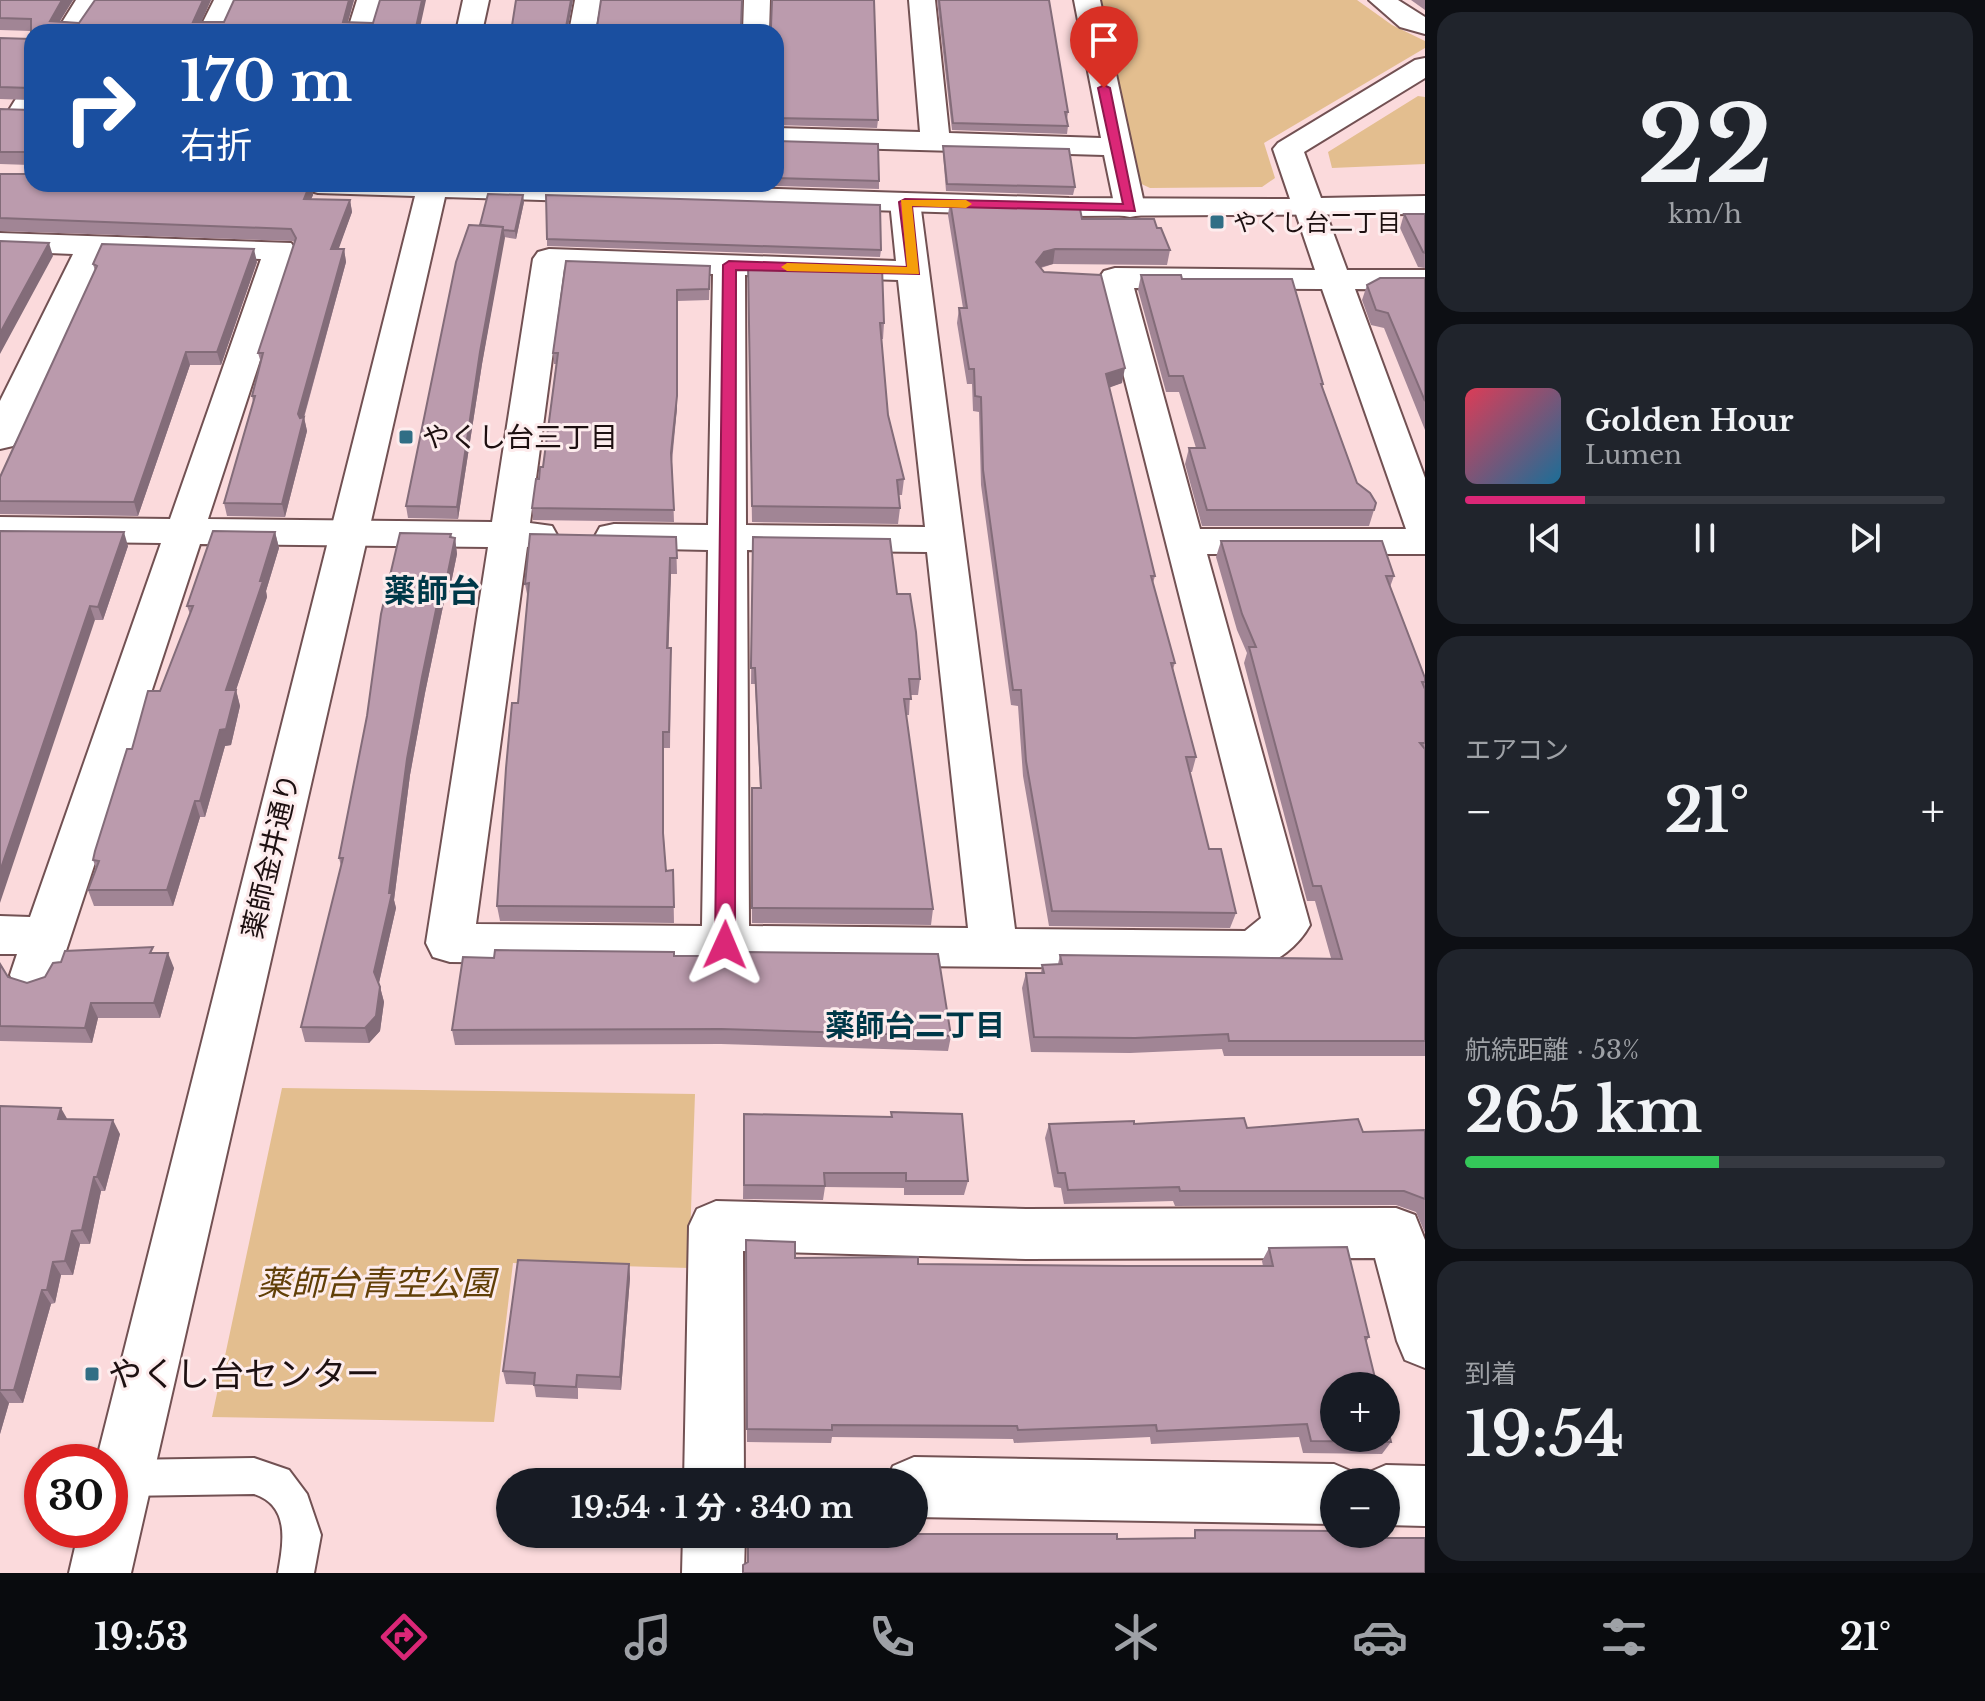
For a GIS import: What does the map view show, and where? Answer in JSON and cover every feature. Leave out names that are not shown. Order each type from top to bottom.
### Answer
[{"type":"street","points":[[74,24],[89,0]]},
{"type":"street","points":[[215,24],[227,0]]},
{"type":"street","points":[[362,24],[370,0]]},
{"type":"street","points":[[471,24],[476,0]]},
{"type":"street","points":[[584,24],[588,0]]},
{"type":"street","points":[[756,24],[757,0]]},
{"type":"street","points":[[922,0],[935,143]]},
{"type":"street","points":[[1087,0],[1130,208]]},
{"type":"street","points":[[1382,0],[1409,21],[1425,26]]},
{"type":"street","points":[[1424,67],[1288,149],[1425,529]]},
{"type":"street","points":[[784,137],[1115,147]]},
{"type":"street","name":"薬師金井通り","points":[[128,1453],[431,192]]},
{"type":"street","points":[[609,192],[1130,208],[1425,205]]},
{"type":"street","points":[[905,202],[994,948]]},
{"type":"street","points":[[0,242],[280,250],[41,955],[0,935]]},
{"type":"street","points":[[0,438],[93,244]]},
{"type":"street","points":[[914,271],[549,259],[450,943],[1254,950],[1286,925],[1186,541],[1100,278],[1425,280]]},
{"type":"street","points":[[725,945],[729,265]]},
{"type":"street","points":[[0,529],[946,540]]},
{"type":"street","points":[[1186,541],[1425,542]]},
{"type":"street","points":[[714,1468],[716,1226],[1026,1234],[1396,1233],[1425,1341]]},
{"type":"street","points":[[928,1487],[1320,1494]]},
{"type":"street","points":[[1400,1495],[1425,1496]]},
{"type":"street","name":"薬師金井通り","points":[[100,1573],[106,1548]]},
{"type":"street","points":[[713,1573],[714,1548]]},
{"type":"lane","points":[[128,1508],[254,1476],[276,1483],[294,1507],[303,1535],[296,1573]]},
{"type":"green space","points":[[1098,0],[1357,0],[1392,25],[1425,41],[1425,48],[1264,143],[1275,178],[1262,187],[1150,188],[1135,181]]},
{"type":"green space","points":[[1418,96],[1425,97],[1425,164],[1332,168],[1328,152]]},
{"type":"green space","name":"薬師台青空公園","points":[[282,1088],[695,1094],[689,1268],[513,1263],[494,1422],[212,1417]]},
{"type":"building","points":[[0,0],[62,0],[50,21],[79,23],[95,0],[203,0],[193,22],[224,22],[234,0],[349,0],[343,22],[373,23],[380,0],[422,0],[417,24],[31,24],[31,19],[0,18]]},
{"type":"building","points":[[516,0],[571,0],[567,24],[512,24]]},
{"type":"building","points":[[601,0],[742,0],[741,24],[597,24]]},
{"type":"building","points":[[772,0],[874,0],[878,120],[784,118],[784,24],[771,24]]},
{"type":"building","points":[[939,0],[1049,0],[1068,126],[953,123]]},
{"type":"building","points":[[0,38],[24,39],[24,88],[0,87]]},
{"type":"building","points":[[0,109],[24,110],[24,152],[0,152]]},
{"type":"building","points":[[784,141],[878,144],[879,181],[784,178]]},
{"type":"building","points":[[943,146],[1069,149],[1075,187],[947,184]]},
{"type":"building","points":[[0,174],[24,174],[24,192],[307,192],[304,199],[350,200],[331,249],[344,249],[298,414],[300,418],[304,417],[282,504],[224,503],[255,396],[252,396],[263,353],[258,353],[296,238],[291,229],[0,218]]},
{"type":"building","points":[[488,194],[523,195],[515,231],[480,225]]},
{"type":"building","points":[[546,195],[880,205],[881,250],[547,239]]},
{"type":"building","points":[[950,201],[1079,204],[1082,219],[1154,219],[1170,250],[1055,249],[1044,252],[1036,262],[1044,272],[1101,275],[1125,368],[1106,374],[1155,576],[1151,576],[1175,663],[1171,663],[1196,757],[1186,757],[1209,849],[1221,849],[1236,913],[1052,911],[1026,761],[1021,690],[1013,690],[983,470],[981,397],[975,396],[974,369],[969,369],[959,308],[967,308]]},
{"type":"building","points":[[1404,214],[1425,214],[1425,253],[1423,252]]},
{"type":"building","points":[[469,225],[503,227],[480,352],[457,507],[406,506],[456,262]]},
{"type":"building","points":[[0,241],[49,243],[0,333]]},
{"type":"building","points":[[102,244],[254,249],[217,352],[186,352],[134,502],[0,501],[0,477],[97,266],[93,264]]},
{"type":"building","points":[[566,261],[710,266],[709,289],[677,290],[677,396],[671,453],[674,510],[532,508],[536,479],[539,479],[540,467],[543,467],[558,353],[553,353]]},
{"type":"building","points":[[748,263],[882,267],[884,323],[880,323],[888,415],[904,479],[897,480],[900,508],[752,506]]},
{"type":"building","points":[[1141,275],[1181,275],[1182,279],[1292,279],[1321,384],[1357,483],[1370,493],[1376,503],[1374,510],[1207,510],[1189,448],[1205,448],[1183,376],[1169,376]]},
{"type":"building","points":[[1380,278],[1425,278],[1425,401],[1388,313],[1376,310],[1367,285]]},
{"type":"building","points":[[0,531],[124,532],[98,607],[90,606],[0,871]]},
{"type":"building","points":[[213,531],[275,532],[260,581],[263,581],[226,690],[236,690],[226,729],[220,730],[200,801],[195,801],[167,890],[88,890],[99,861],[93,860],[95,851],[127,749],[132,749],[148,691],[160,691],[193,606],[187,606]]},
{"type":"building","points":[[400,533],[451,534],[450,537],[455,538],[447,577],[443,576],[407,759],[389,893],[392,893],[374,972],[380,987],[376,1016],[365,1028],[301,1027],[343,858],[339,858],[367,716],[381,614]]},
{"type":"building","points":[[530,534],[676,537],[677,558],[670,558],[667,648],[671,648],[669,732],[663,732],[663,833],[666,871],[673,870],[674,907],[497,906],[512,703],[518,703],[529,583],[525,584]]},
{"type":"building","points":[[753,537],[890,539],[897,594],[910,594],[916,632],[920,679],[909,679],[911,699],[904,699],[933,909],[752,908],[752,788],[761,788],[755,668],[751,668]]},
{"type":"building","points":[[1221,541],[1382,541],[1394,576],[1386,576],[1425,678],[1422,682],[1425,689],[1425,743],[1420,743],[1425,749],[1425,1041],[1229,1041],[1228,1034],[1135,1038],[1034,1037],[1026,973],[1044,973],[1042,965],[1062,964],[1060,955],[1342,959],[1321,886],[1313,886],[1249,647],[1256,647],[1242,614]]},
{"type":"building","points":[[153,947],[150,953],[168,953],[154,1003],[91,1003],[85,1028],[0,1026],[0,964],[8,977],[27,983],[45,977],[53,963],[61,962],[65,951]]},
{"type":"building","points":[[495,950],[674,952],[674,956],[748,956],[748,952],[938,954],[951,1036],[721,1029],[452,1030],[463,957],[494,958]]},
{"type":"building","points":[[0,1106],[61,1108],[58,1119],[113,1120],[97,1177],[94,1177],[82,1230],[72,1231],[65,1261],[53,1262],[47,1290],[42,1290],[14,1390],[0,1390]]},
{"type":"building","points":[[891,1112],[962,1114],[968,1181],[906,1181],[906,1173],[824,1173],[825,1186],[744,1185],[744,1114],[892,1117]]},
{"type":"building","points":[[1244,1118],[1247,1128],[1358,1119],[1363,1132],[1425,1130],[1425,1199],[1404,1191],[1180,1191],[1179,1187],[1068,1190],[1065,1173],[1058,1173],[1049,1124],[1134,1121],[1134,1124]]},
{"type":"building","points":[[746,1240],[795,1242],[795,1258],[918,1257],[918,1264],[1273,1266],[1269,1248],[1347,1247],[1369,1337],[1365,1337],[1374,1372],[1320,1372],[1320,1441],[1311,1441],[1307,1424],[1157,1431],[1156,1425],[1018,1430],[1017,1426],[832,1425],[832,1430],[747,1429]]},
{"type":"building","points":[[518,1260],[629,1264],[620,1377],[577,1375],[576,1387],[534,1385],[535,1373],[503,1371]]},
{"type":"building","points":[[1195,1530],[1320,1531],[1320,1548],[1400,1548],[1400,1538],[1425,1538],[1425,1573],[743,1573],[743,1565],[748,1562],[748,1548],[928,1548],[928,1534],[1117,1534],[1117,1539],[1195,1538]]},
{"type":"slow traffic","points":[[787,267],[914,271],[905,202],[966,204]]},
{"type":"place","name":"やくし台二丁目","points":[[1217,222]]},
{"type":"place","name":"やくし台三丁目","points":[[406,437]]},
{"type":"place","name":"やくし台センター","points":[[92,1374]]},
{"type":"district","name":"薬師台","points":[[432,591]]},
{"type":"district","name":"薬師台二丁目","points":[[915,1025]]},
{"type":"route","points":[[725,945],[729,265],[914,271],[905,202],[1130,208],[1104,88]]}]
